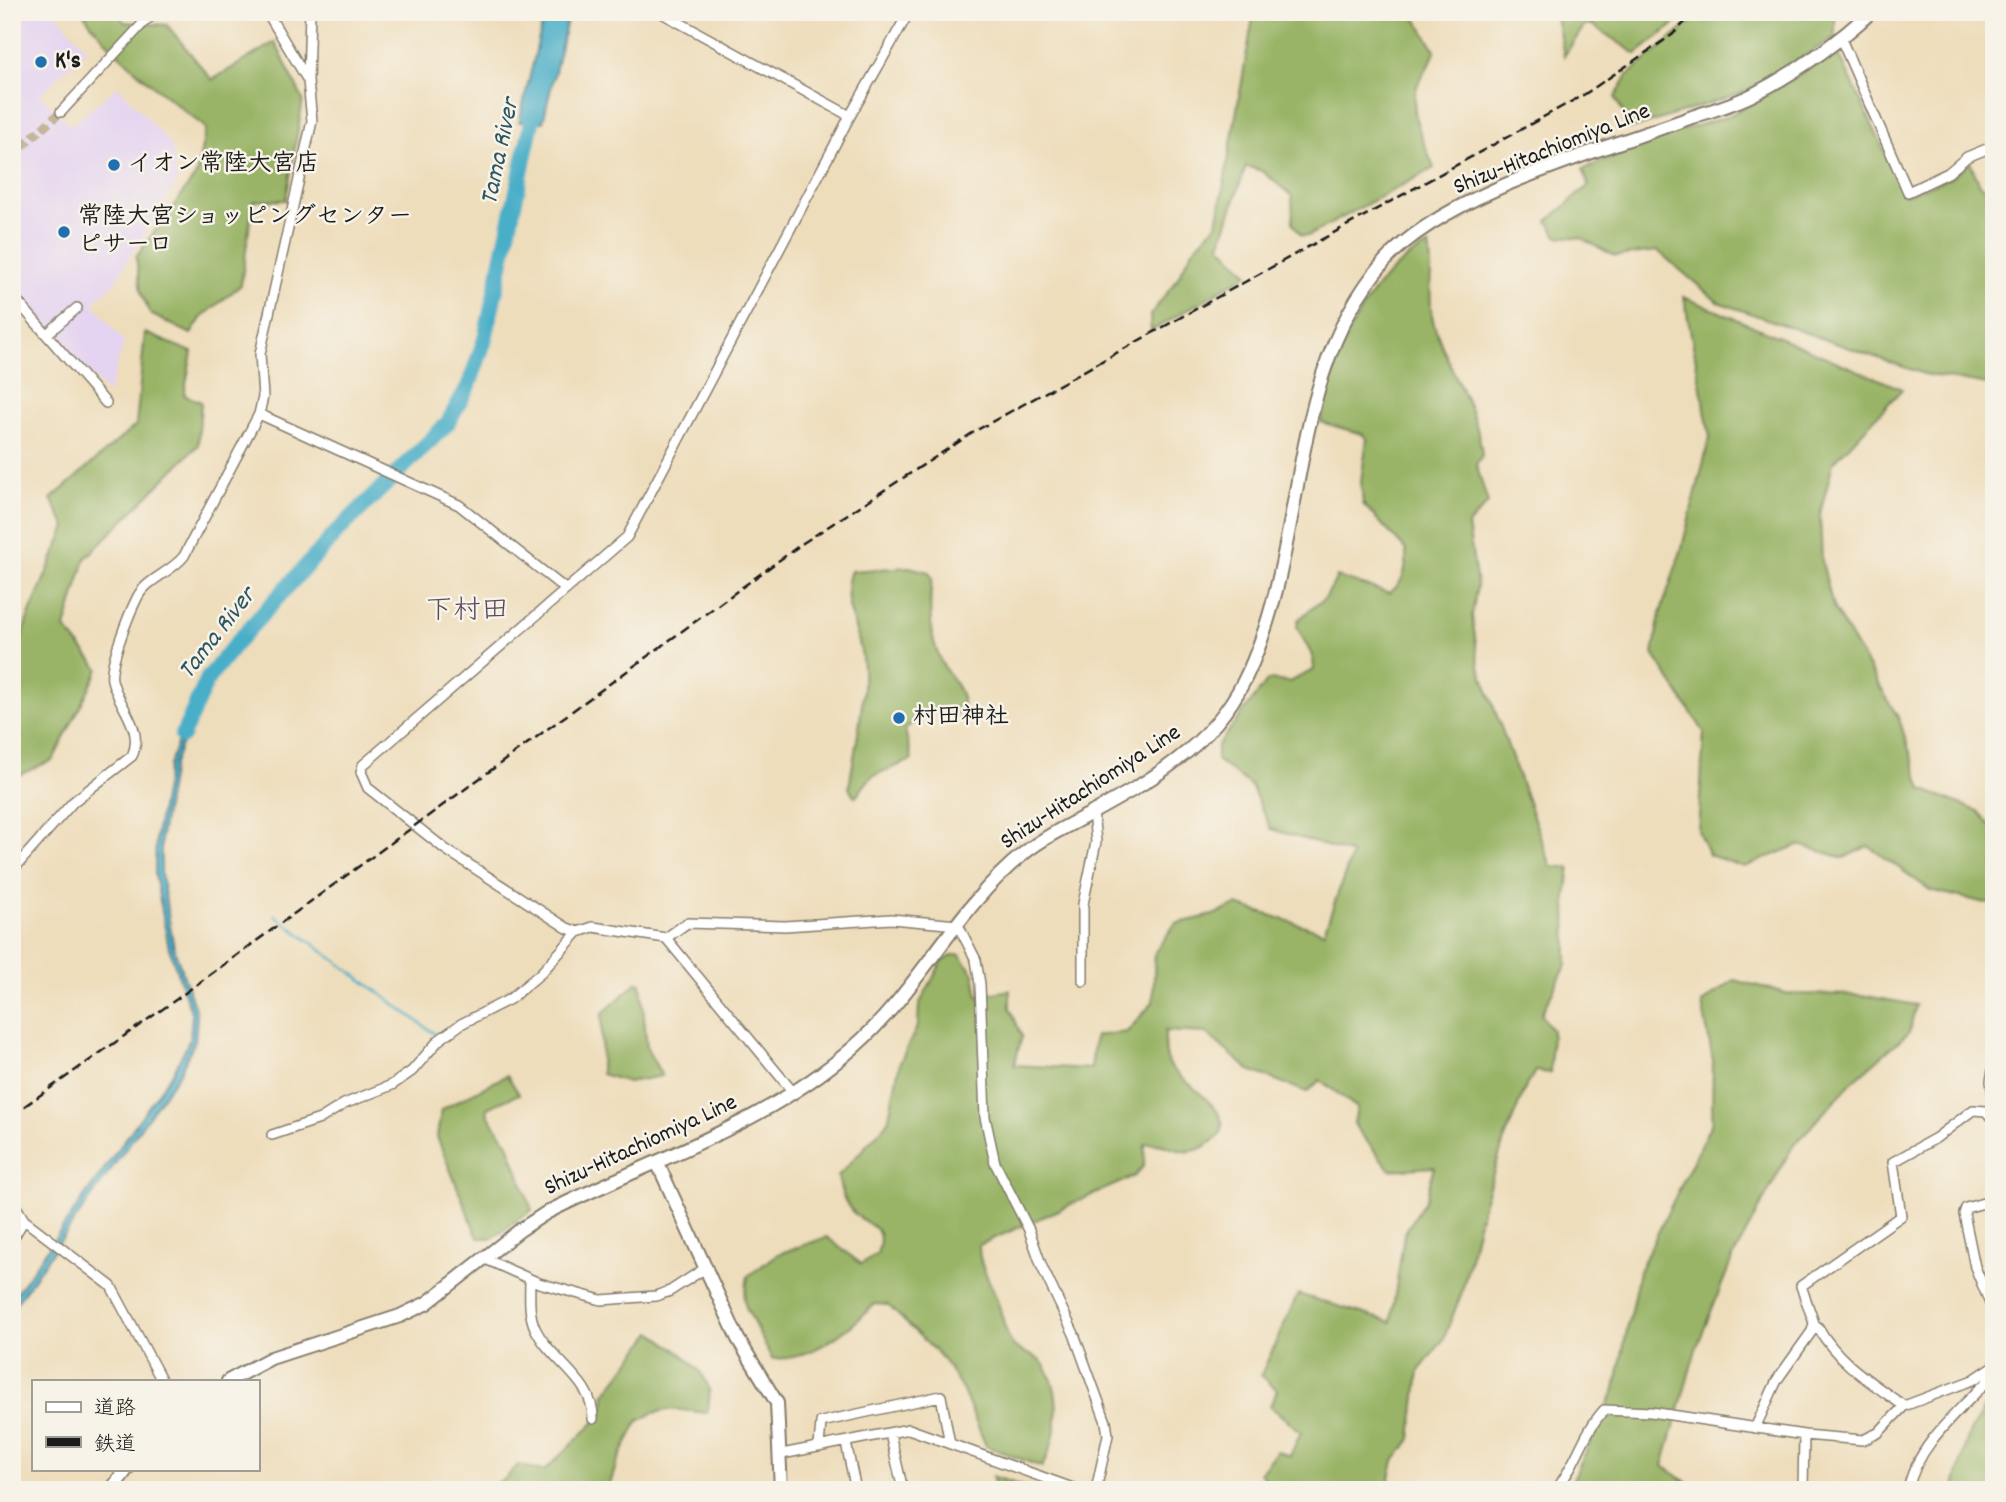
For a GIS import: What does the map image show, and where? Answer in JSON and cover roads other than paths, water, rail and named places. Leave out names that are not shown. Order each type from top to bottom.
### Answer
[{"type":"main road","name":"Shizu-Hitachiomiya Line","points":[[230,1380],[271,1359],[418,1307],[449,1288],[483,1258],[546,1213],[749,1120],[818,1077],[886,1016],[980,894],[1019,857],[1052,833],[1157,775],[1200,742],[1227,712],[1245,678],[1278,589],[1321,375],[1351,307],[1386,260],[1418,233],[1494,190],[1752,96],[1841,39],[1871,12]]},
{"type":"main road","points":[[657,1163],[708,1267],[738,1339],[777,1403],[782,1454],[781,1490]]},
{"type":"main road","points":[[111,1490],[126,1470]]},
{"type":"street","points":[[61,112],[146,20],[158,12]]},
{"type":"street","points":[[267,12],[308,81]]},
{"type":"street","points":[[12,871],[73,802],[132,756],[136,735],[113,681],[112,671],[129,618],[138,595],[177,566],[259,414],[263,397],[260,354],[312,121],[308,81],[310,12]]},
{"type":"street","points":[[660,12],[850,116]]},
{"type":"street","points":[[578,932],[567,928],[444,849],[368,788],[361,772],[363,765],[626,537],[850,116],[909,12]]},
{"type":"street","points":[[1841,39],[1908,192],[1948,173],[1967,157],[1994,146]]},
{"type":"street","points":[[12,295],[106,403]]},
{"type":"street","points":[[47,334],[77,309]]},
{"type":"street","points":[[259,414],[370,462],[459,505],[565,588]]},
{"type":"street","points":[[1083,981],[1083,904],[1097,842],[1093,812]]},
{"type":"street","points":[[666,938],[687,923],[785,926],[891,919],[958,925],[976,960],[981,984],[985,1117],[995,1163],[1029,1230],[1042,1267],[1074,1334],[1106,1422],[1108,1435],[1096,1490]]},
{"type":"street","points":[[272,1135],[320,1119],[344,1104],[392,1086],[412,1071],[439,1040],[461,1024],[510,999],[541,973],[578,932],[593,927],[666,938],[793,1092]]},
{"type":"street","points":[[1994,1065],[1991,1081],[1994,1103]]},
{"type":"street","points":[[1904,1406],[1846,1363],[1827,1343],[1818,1327],[1814,1326],[1801,1286],[1901,1216],[1893,1162],[1936,1138],[1973,1110],[1986,1111],[1994,1121]]},
{"type":"street","points":[[12,1194],[15,1205],[28,1223],[111,1286],[161,1380]]},
{"type":"street","points":[[1994,1200],[1966,1208],[1964,1214],[1975,1267],[1994,1313]]},
{"type":"street","points":[[12,1240],[28,1223]]},
{"type":"street","points":[[483,1258],[530,1279],[601,1300],[670,1292],[708,1267]]},
{"type":"street","points":[[530,1279],[534,1325],[556,1356],[589,1393],[593,1401],[593,1419]]},
{"type":"street","points":[[1755,1428],[1777,1380],[1814,1326]]},
{"type":"street","points":[[1556,1490],[1568,1474],[1592,1423],[1604,1410],[1651,1412],[1804,1435],[1869,1439],[1904,1406],[1973,1380],[1994,1369]]},
{"type":"street","points":[[1908,1490],[1916,1463],[1927,1446],[1994,1369]]},
{"type":"street","points":[[819,1447],[821,1422],[941,1396],[950,1444]]},
{"type":"street","points":[[782,1454],[909,1429],[1078,1490]]},
{"type":"street","points":[[890,1434],[902,1490]]},
{"type":"street","points":[[1803,1490],[1804,1435]]},
{"type":"street","points":[[846,1443],[856,1490]]},
{"type":"water","points":[[545,12],[569,12],[543,122],[519,122]]},
{"type":"water","points":[[187,717],[191,719],[173,766],[161,836],[161,874],[174,948],[197,1015],[195,1041],[180,1072],[12,1309],[12,1299],[175,1069],[190,1039],[192,1015],[169,948],[155,875],[156,836],[169,765]]},
{"type":"waterway","name":"Tama River","points":[[182,736],[208,678],[238,641],[336,533],[447,424],[469,385],[485,339],[536,103]]},
{"type":"waterway","points":[[274,915],[435,1034]]},
{"type":"tunnel","points":[[12,155],[61,112]]},
{"type":"railway","points":[[12,1115],[174,1001],[803,543],[977,430],[1585,94],[1672,35],[1695,12]]},
{"type":"place","name":"K's","points":[[41,62]]},
{"type":"place","name":"イオン常陸大宮店","points":[[114,165]]},
{"type":"place","name":"常陸大宮ショッピングセンター ピサーロ","points":[[64,232]]},
{"type":"place","name":"村田神社","points":[[899,718]]},
{"type":"district","name":"下村田","points":[[467,613]]}]
